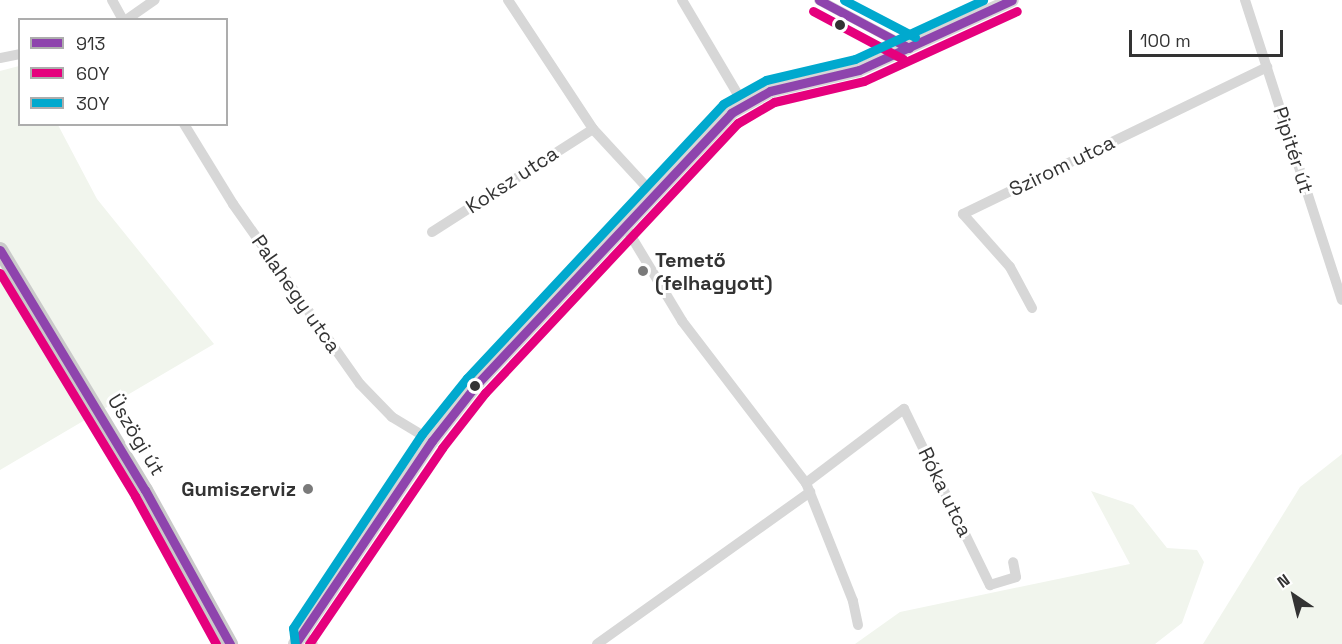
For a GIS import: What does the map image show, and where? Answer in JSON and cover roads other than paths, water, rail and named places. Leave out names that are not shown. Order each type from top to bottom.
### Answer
[{"type":"main road","name":"Üszögi út","points":[[0,250],[145,490],[230,644]]},
{"type":"street","points":[[112,0],[123,18]]},
{"type":"street","points":[[127,18],[155,0]]},
{"type":"street","points":[[508,0],[593,129],[654,195]]},
{"type":"street","points":[[682,0],[744,105]]},
{"type":"street","points":[[819,0],[909,48]]},
{"type":"street","points":[[304,641],[432,441],[476,385],[654,195],[744,105],[770,91],[859,70],[1012,0]]},
{"type":"street","name":"Pipitér út","points":[[1245,0],[1342,300]]},
{"type":"street","points":[[0,58],[18,54]]},
{"type":"street","name":"Szirom utca","points":[[1032,308],[1010,267],[963,214],[1267,67]]},
{"type":"street","name":"Palahegy utca","points":[[185,126],[233,204],[360,384],[392,417],[432,441]]},
{"type":"street","name":"Koksz utca","points":[[432,232],[593,129]]},
{"type":"street","points":[[625,226],[682,321],[808,488],[853,601],[858,625]]},
{"type":"street","name":"Róka utca","points":[[597,644],[808,488],[904,409],[990,585],[1016,577],[1013,562]]},
{"type":"place","name":"Temető (felhagyott)","points":[[643,271]]},
{"type":"place","name":"Gumiszerviz","points":[[308,489]]}]
